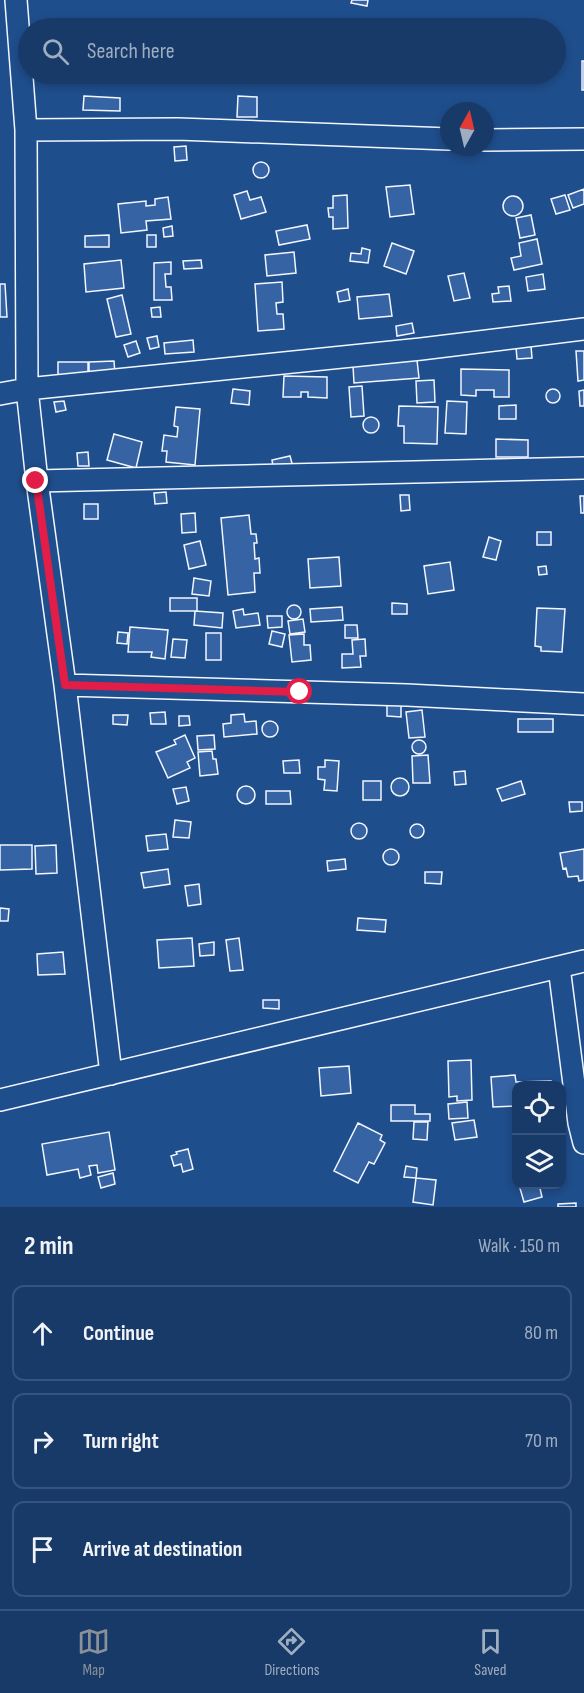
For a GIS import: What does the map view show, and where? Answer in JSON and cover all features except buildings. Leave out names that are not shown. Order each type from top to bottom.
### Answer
[{"type":"street","points":[[16,0],[18,26]]},
{"type":"street","points":[[22,84],[26,130],[27,389],[36,481],[65,685],[111,1074]]},
{"type":"street","points":[[26,130],[178,129],[440,139]]},
{"type":"street","points":[[494,140],[584,139]]},
{"type":"street","points":[[0,394],[27,389],[421,349],[584,329]]},
{"type":"street","points":[[36,481],[584,468]]},
{"type":"street","points":[[65,685],[407,695],[584,704]]},
{"type":"street","points":[[0,1100],[584,962]]},
{"type":"street","points":[[558,968],[579,1123],[584,1143]]},
{"type":"route","points":[[36,481],[65,685],[300,692]]}]
